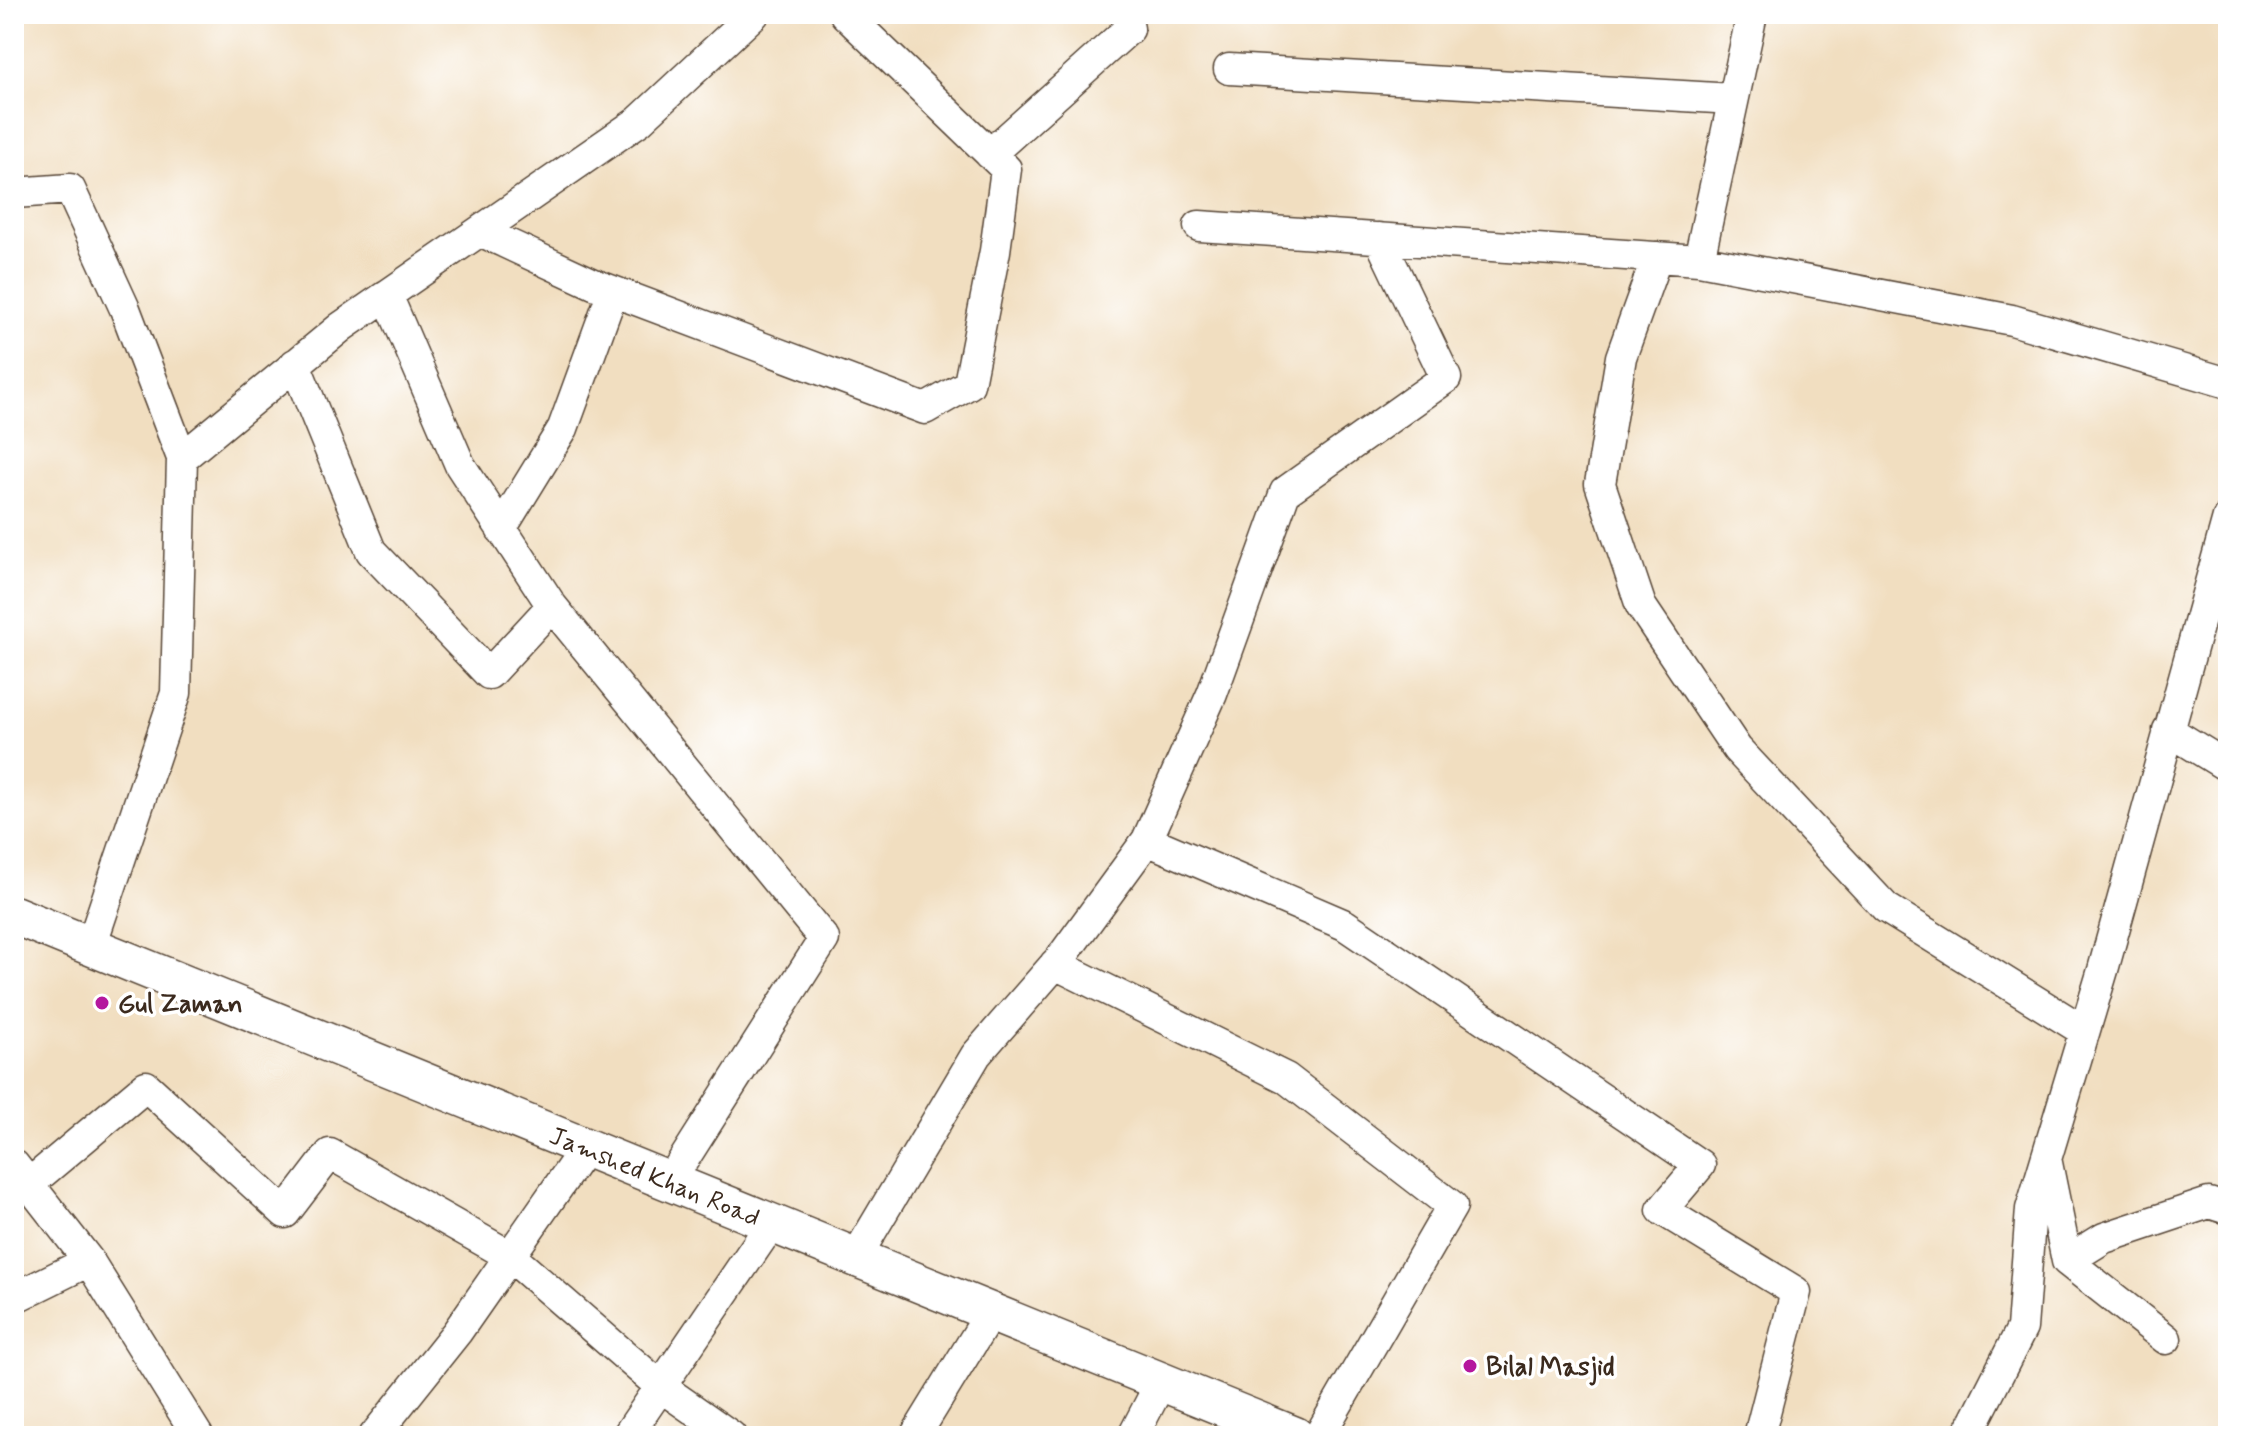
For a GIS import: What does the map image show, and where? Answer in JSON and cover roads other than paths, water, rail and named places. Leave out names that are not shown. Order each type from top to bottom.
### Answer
[{"type":"street","points":[[182,458],[341,327],[639,121],[754,14]]},
{"type":"street","points":[[480,231],[613,291],[925,409],[969,384],[995,251],[1006,169],[845,14]]},
{"type":"street","points":[[990,154],[1129,29],[1126,14]]},
{"type":"street","points":[[1699,260],[1752,14]]},
{"type":"street","points":[[1229,69],[1733,99]]},
{"type":"street","points":[[14,193],[70,189],[125,309],[182,458],[176,693],[91,946]]},
{"type":"street","points":[[1199,226],[1699,260],[2012,320],[2228,383]]},
{"type":"street","points":[[856,1257],[976,1055],[1055,964],[1147,840],[1212,694],[1285,492],[1446,378],[1379,238]]},
{"type":"street","points":[[1657,257],[1621,357],[1600,484],[1641,606],[1737,749],[1886,908],[2084,1031]]},
{"type":"street","points":[[501,529],[563,428],[613,291]]},
{"type":"street","points":[[387,295],[460,465],[552,606],[824,939],[670,1181]]},
{"type":"street","points":[[295,364],[371,551],[489,674],[552,606]]},
{"type":"street","points":[[1967,1436],[2022,1328],[2031,1209],[2228,518]]},
{"type":"street","points":[[2168,730],[2228,767]]},
{"type":"street","points":[[1147,840],[1345,925],[1700,1165],[1662,1210],[1796,1292],[1759,1436]]},
{"type":"street","name":"Jamshed Khan Road","points":[[14,915],[991,1312],[1278,1433]]},
{"type":"street","points":[[1055,964],[1286,1078],[1452,1206],[1319,1436]]},
{"type":"street","points":[[198,1436],[89,1261],[22,1174],[146,1086],[285,1213],[330,1154],[510,1256],[661,1387],[731,1436]]},
{"type":"street","points":[[374,1436],[457,1332],[586,1147]]},
{"type":"street","points":[[2046,1157],[2067,1261],[2166,1339]]},
{"type":"street","points":[[2067,1261],[2104,1238],[2209,1203],[2228,1209]]},
{"type":"street","points":[[627,1436],[772,1223]]},
{"type":"street","points":[[14,1298],[89,1261]]},
{"type":"street","points":[[915,1436],[991,1312]]},
{"type":"street","points":[[1133,1436],[1161,1382]]},
{"type":"place","name":"Gul Zaman","points":[[102,1003]]},
{"type":"place","name":"Bilal Masjid","points":[[1470,1366]]}]
